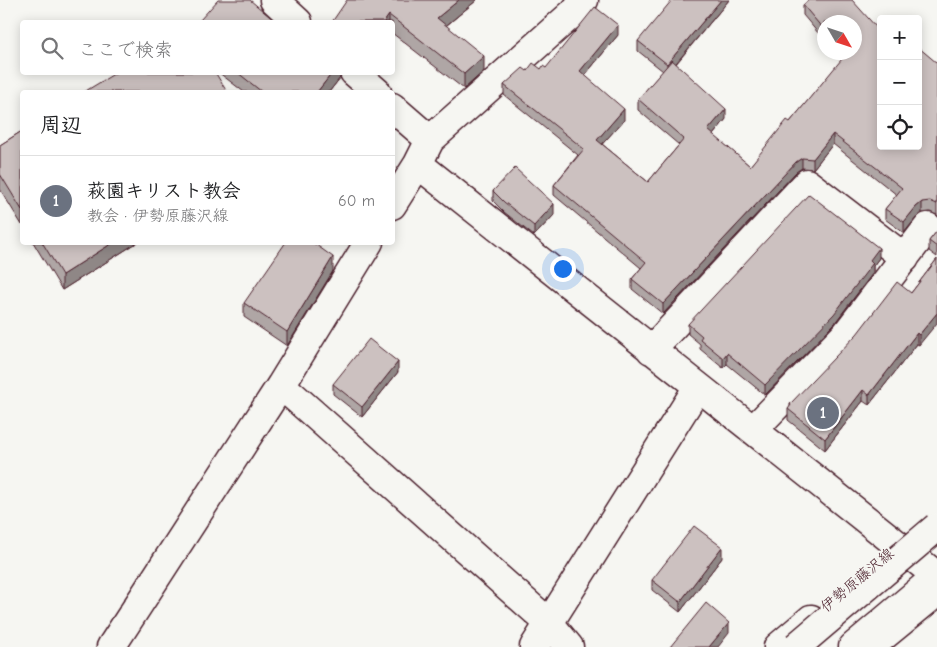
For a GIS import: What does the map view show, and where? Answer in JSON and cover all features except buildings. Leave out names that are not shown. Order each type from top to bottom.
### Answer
[{"type":"main road","points":[[274,0],[296,20]]},
{"type":"main road","points":[[395,200],[424,152],[574,12],[584,0]]},
{"type":"main road","points":[[357,75],[375,90]]},
{"type":"main road","points":[[395,111],[424,152],[651,350],[937,576],[853,647]]},
{"type":"main road","points":[[651,350],[807,183],[905,258]]},
{"type":"main road","points":[[753,430],[846,334],[928,227]]},
{"type":"main road","points":[[112,647],[281,385],[367,245]]},
{"type":"main road","points":[[281,385],[549,623],[569,647]]},
{"type":"main road","points":[[534,647],[698,388]]},
{"type":"main road","name":"伊勢原藤沢線","points":[[778,647],[937,513]]},
{"type":"main road","points":[[796,647],[937,528]]},
{"type":"main road","points":[[870,647],[937,592]]},
{"type":"place","name":"萩園キリスト教会","points":[[823,413]]}]
